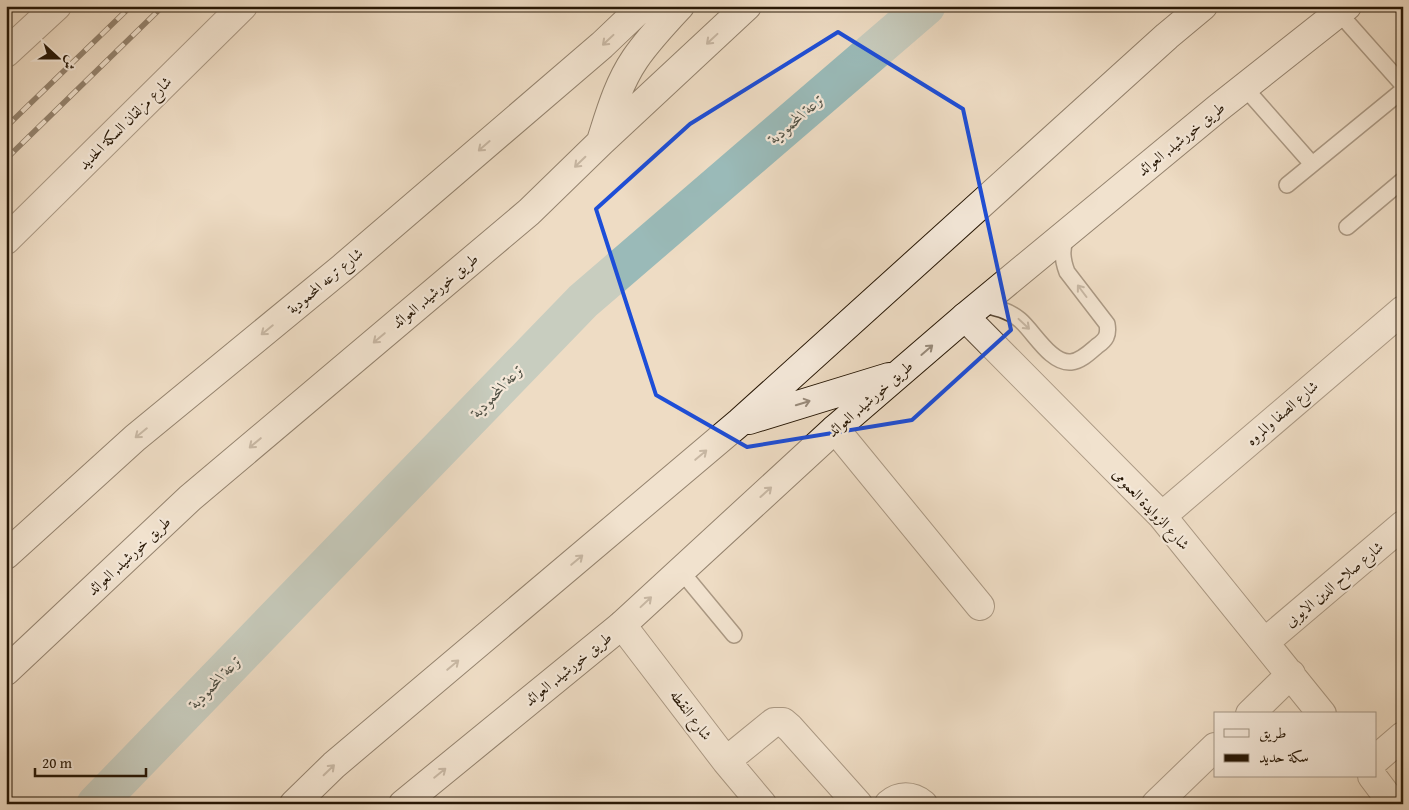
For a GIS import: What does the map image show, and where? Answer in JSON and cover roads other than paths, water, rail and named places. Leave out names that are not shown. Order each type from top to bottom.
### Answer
[{"type":"main road","points":[[6,53],[57,6]]},
{"type":"main road","name":"شارع مزلقان السكة الحديد","points":[[6,240],[243,6]]},
{"type":"main road","name":"شارع ترعه المحمودية","points":[[6,555],[135,438],[342,268],[602,45],[643,6]]},
{"type":"main road","points":[[601,142],[615,98],[634,60],[680,6]]},
{"type":"main road","name":"طريق خورشيد, العوائد","points":[[6,671],[190,498],[529,212],[747,6]]},
{"type":"main road","points":[[294,804],[334,765],[740,422],[1167,36],[1203,6]]},
{"type":"main road","name":"طريق خورشيد, العوائد","points":[[403,804],[622,625],[835,429],[973,311],[1244,88],[1343,10]]},
{"type":"main road","name":"شارع الصفا والمروه","points":[[1162,516],[1403,310]]},
{"type":"main road","name":"شارع الزوايدة العمومى","points":[[973,311],[1162,516],[1320,712]]},
{"type":"main road","points":[[740,422],[900,374]]},
{"type":"main road","points":[[835,429],[980,606]]},
{"type":"main road","name":"شارع صلاح الدين الايوبى","points":[[1265,642],[1403,525]]},
{"type":"main road","name":"شارع النقطه","points":[[622,625],[726,761],[762,804]]},
{"type":"main road","points":[[1252,712],[1291,674]]},
{"type":"main road","points":[[726,761],[774,722],[783,722],[858,804]]},
{"type":"main road","points":[[1376,759],[1403,736]]},
{"type":"main road","points":[[1156,804],[1214,748]]},
{"type":"main road","points":[[1374,778],[1393,804]]},
{"type":"main road","points":[[889,804],[895,798],[910,797],[923,804]]},
{"type":"lane","points":[[1343,10],[1403,86]]},
{"type":"lane","points":[[1244,88],[1312,164]]},
{"type":"lane","points":[[1287,185],[1403,90]]},
{"type":"lane","points":[[1347,227],[1403,180]]},
{"type":"lane","points":[[973,311],[996,307],[1009,312],[1029,328],[1056,359],[1066,362],[1078,361],[1104,342],[1108,330],[1107,324],[1067,272],[1062,251],[1069,231]]},
{"type":"lane","points":[[680,571],[734,634]]},
{"type":"waterway","name":"ترعة المحمودية","points":[[96,804],[583,301],[926,6]]},
{"type":"railway","points":[[6,127],[131,6]]},
{"type":"railway","points":[[6,159],[163,6]]}]
